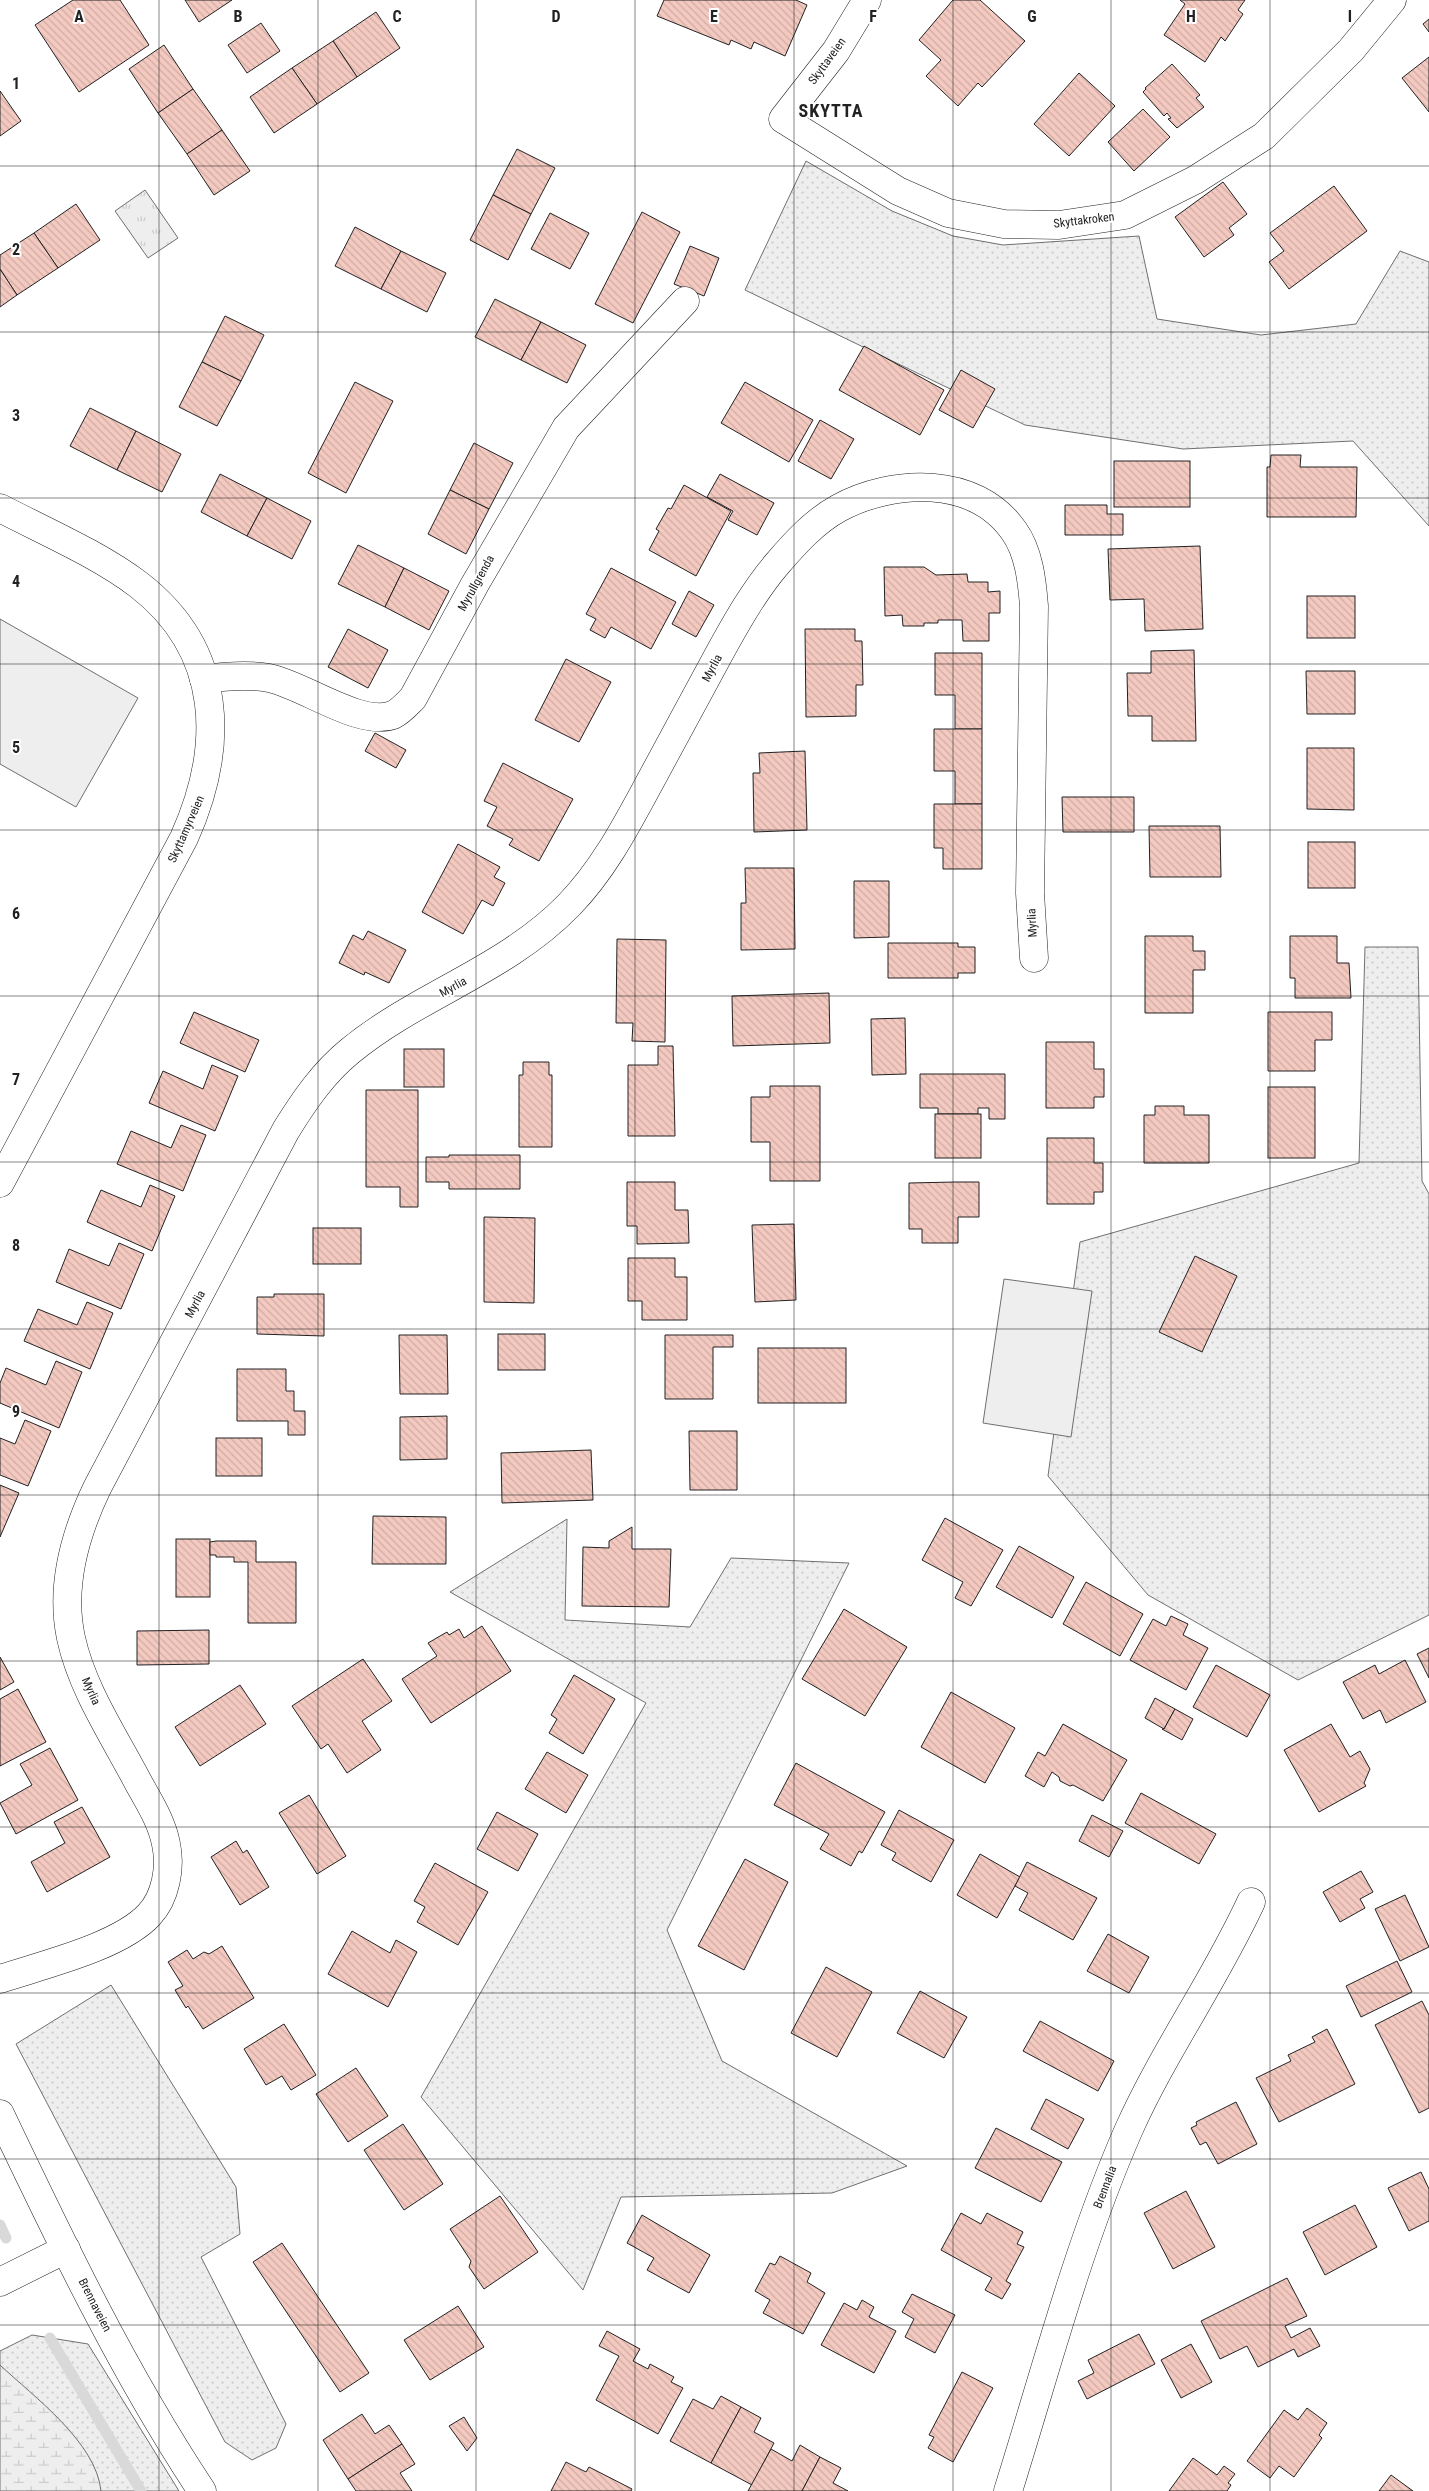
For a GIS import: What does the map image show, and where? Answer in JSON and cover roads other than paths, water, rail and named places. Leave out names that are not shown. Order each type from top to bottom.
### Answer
[{"type":"street","name":"Skyttaveien","points":[[783,119],[836,51],[867,0]]},
{"type":"street","name":"Skyttakroken","points":[[783,119],[898,191],[948,213],[1004,224],[1059,225],[1125,215],[1195,180],[1264,136],[1351,50],[1392,0]]},
{"type":"street","name":"Myrullgrenda","points":[[204,679],[247,676],[269,678],[288,683],[353,712],[366,715],[392,715],[403,709],[413,698],[475,584],[566,428],[685,301]]},
{"type":"street","name":"Myrlia","points":[[0,1979],[116,1938],[148,1915],[156,1905],[166,1882],[168,1857],[162,1830],[96,1704],[77,1660],[71,1638],[68,1608],[73,1553],[87,1508],[97,1488],[286,1130],[318,1083],[348,1052],[392,1021],[520,947],[548,925],[571,902],[619,839],[729,635],[756,592],[775,566],[817,522],[859,499],[920,486],[960,493],[990,508],[1004,520],[1015,532],[1022,548],[1029,568],[1034,615],[1030,893],[1034,958]]},
{"type":"street","name":"Skyttamyrveien","points":[[0,508],[110,567],[139,585],[155,599],[183,632],[195,653],[210,704],[211,741],[206,776],[194,815],[163,879],[0,1183]]},
{"type":"street","name":"Brennalia","points":[[1008,2491],[1091,2225],[1111,2171],[1130,2126],[1224,1956],[1251,1902]]},
{"type":"street","name":"Brennaveien","points":[[0,2114],[66,2249],[127,2364],[202,2491]]},
{"type":"street","points":[[0,2282],[66,2249]]},
{"type":"waterway","points":[[0,2225],[6,2238]]},
{"type":"waterway","points":[[50,2338],[141,2491]]},
{"type":"district","name":"SKYTTA","points":[[831,111]]}]
